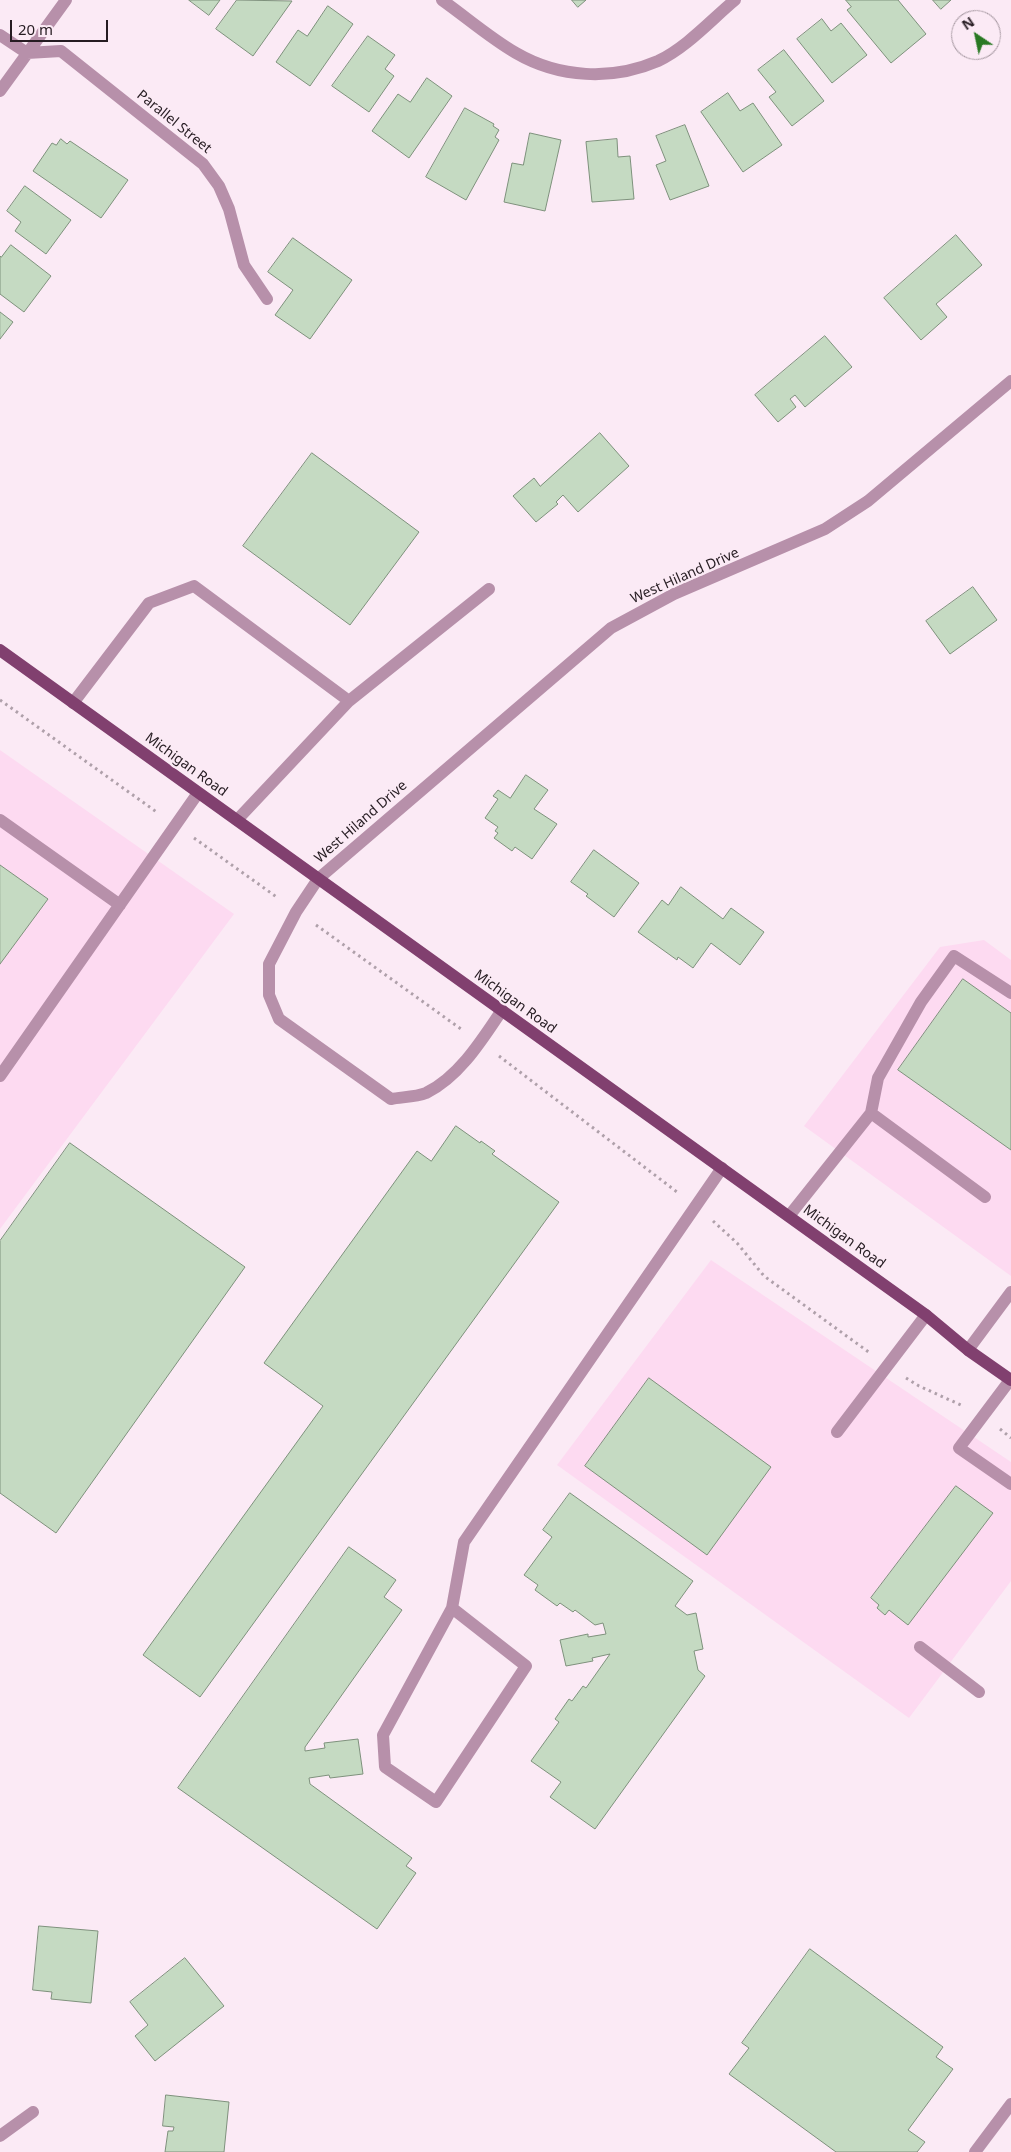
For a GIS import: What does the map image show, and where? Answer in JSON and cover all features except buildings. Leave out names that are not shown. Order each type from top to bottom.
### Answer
[{"type":"main road","name":"Michigan Road","points":[[0,650],[789,1216],[926,1315],[968,1350],[1011,1380]]},
{"type":"street","points":[[0,91],[66,0]]},
{"type":"street","points":[[442,0],[515,53],[546,67],[562,71],[601,75],[632,69],[659,60],[684,43],[735,0]]},
{"type":"street","points":[[0,35],[28,52]]},
{"type":"street","name":"Parallel Street","points":[[28,52],[61,51],[203,164],[219,186],[229,209],[244,265],[267,299]]},
{"type":"street","name":"West Hiland Drive","points":[[502,1010],[480,1043],[451,1076],[425,1093],[391,1098],[279,1019],[270,995],[269,964],[296,912],[318,879],[610,628],[674,594],[825,529],[868,501],[1011,380]]},
{"type":"street","points":[[73,703],[149,603],[194,586],[349,701]]},
{"type":"street","points":[[237,820],[349,701],[489,588]]},
{"type":"street","points":[[0,1076],[198,793]]},
{"type":"street","points":[[0,820],[120,905]]},
{"type":"street","points":[[789,1216],[870,1113],[878,1078],[921,1002],[954,956],[1011,993]]},
{"type":"street","points":[[870,1113],[985,1197]]},
{"type":"street","points":[[452,1608],[526,1666],[436,1802],[385,1767],[383,1735],[452,1608],[464,1542],[722,1168]]},
{"type":"street","points":[[968,1350],[1011,1292]]},
{"type":"street","points":[[836,1432],[926,1315]]},
{"type":"street","points":[[1011,1380],[959,1448],[1011,1484]]},
{"type":"street","points":[[920,1647],[979,1692]]},
{"type":"street","points":[[975,2152],[1011,2104]]},
{"type":"street","points":[[0,2136],[33,2112]]},
{"type":"path","points":[[0,700],[544,1089],[696,1206],[737,1243],[764,1276],[888,1366],[919,1386],[983,1416],[1011,1438]]},
{"type":"shaded area","points":[[0,750],[234,914],[0,1229]]},
{"type":"shaded area","points":[[984,940],[1011,960],[1011,1276],[804,1126],[940,947]]},
{"type":"shaded area","points":[[711,1260],[1011,1462],[1011,1581],[909,1718],[557,1465]]}]
